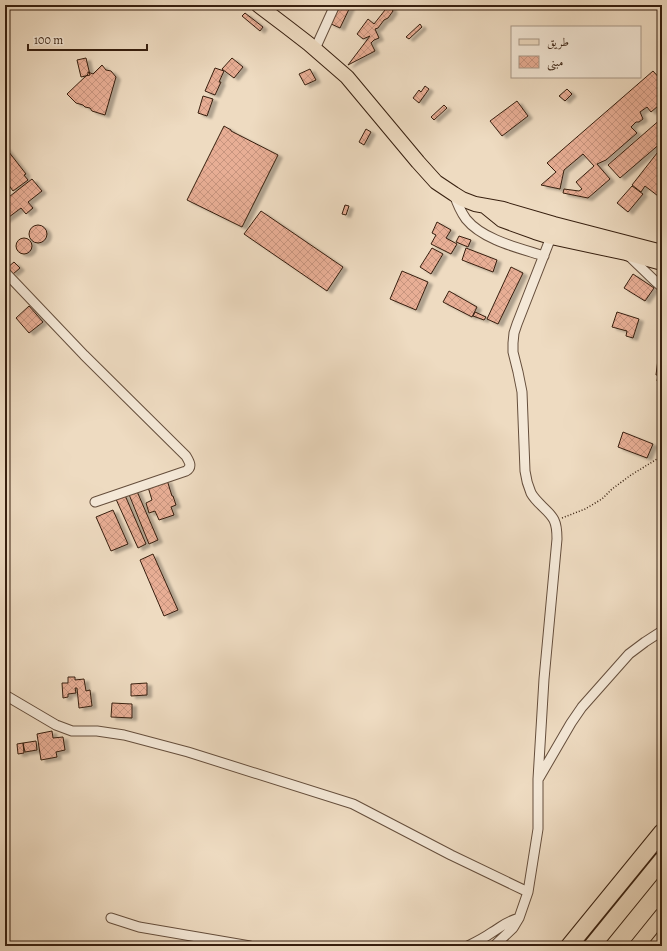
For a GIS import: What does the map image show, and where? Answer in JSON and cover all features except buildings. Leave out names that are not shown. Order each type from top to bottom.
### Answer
[{"type":"highway","points":[[569,946],[662,832]]},
{"type":"highway","points":[[592,946],[662,860]]},
{"type":"main road","points":[[258,5],[288,27],[347,77],[431,177],[454,194],[468,202],[485,207],[503,209],[561,226],[662,252]]},
{"type":"main road","points":[[485,207],[502,220],[551,237],[626,253],[662,263]]},
{"type":"main road","points":[[637,946],[662,915]]},
{"type":"main road","points":[[649,946],[662,930]]},
{"type":"street","points":[[315,49],[336,5]]},
{"type":"street","points":[[454,194],[466,219],[476,229],[503,243],[544,256]]},
{"type":"street","points":[[494,946],[514,928],[519,918],[528,892],[538,829],[538,779],[544,679],[557,530],[554,520],[531,494],[527,483],[525,471],[522,392],[513,352],[513,343],[517,324],[551,237]]},
{"type":"street","points":[[626,253],[662,287]]},
{"type":"street","points":[[5,272],[84,355],[186,456],[190,462],[189,469],[186,471],[95,502]]},
{"type":"street","points":[[538,779],[582,707],[629,654],[662,631]]},
{"type":"street","points":[[5,695],[56,725],[72,731],[97,731],[124,735],[188,752],[353,804],[451,855],[528,892]]},
{"type":"street","points":[[111,918],[139,927],[250,946]]},
{"type":"street","points":[[468,946],[492,933],[503,924],[519,918]]},
{"type":"path","points":[[554,520],[585,509],[602,499],[612,489],[631,475],[662,456]]}]
